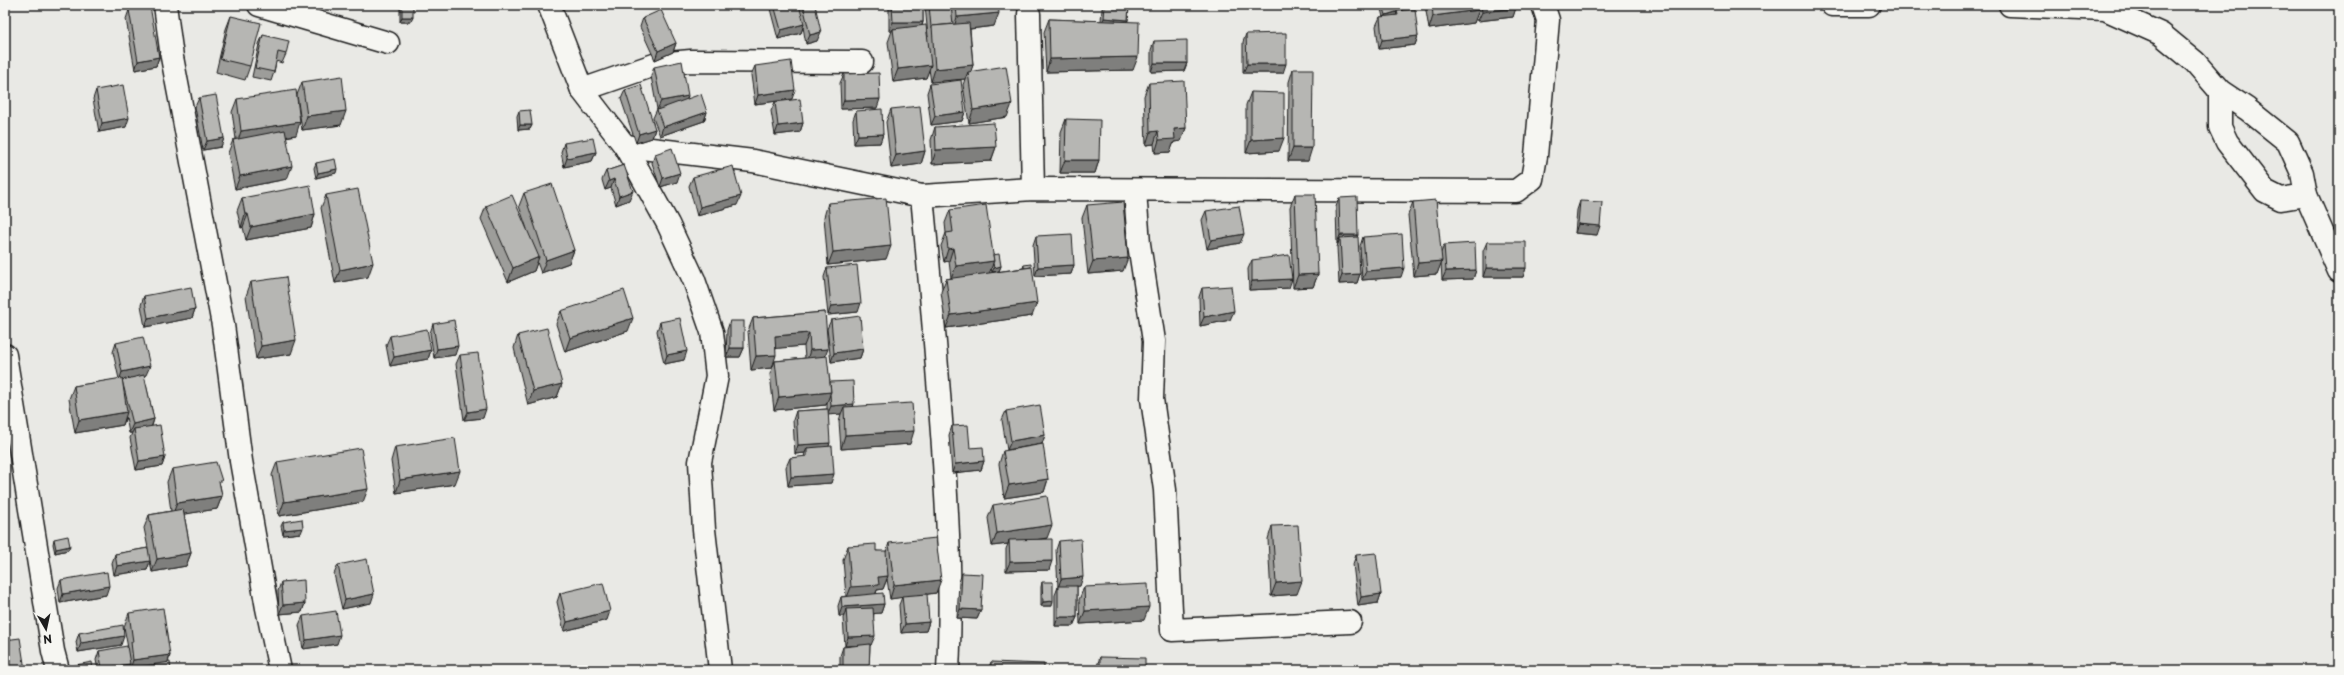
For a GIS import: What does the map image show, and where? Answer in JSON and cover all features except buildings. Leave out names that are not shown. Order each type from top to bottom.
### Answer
[{"type":"street","points":[[165,5],[172,57],[223,325],[241,461],[267,608],[280,670]]},
{"type":"street","points":[[259,5],[388,43]]},
{"type":"street","points":[[549,5],[582,90],[625,146],[668,224],[694,280],[712,332],[717,376],[700,462],[704,530],[720,670]]},
{"type":"street","points":[[625,146],[753,161],[922,196],[1033,189],[1135,191],[1516,191],[1532,179],[1536,156],[1548,5]]},
{"type":"street","points":[[1832,5],[1869,5]]},
{"type":"street","points":[[2010,5],[2106,7],[2161,34],[2195,62],[2220,91],[2247,109],[2288,142],[2302,173],[2306,195],[2339,270]]},
{"type":"street","points":[[1029,14],[1033,189]]},
{"type":"street","points":[[582,90],[657,64],[691,61],[862,62]]},
{"type":"street","points":[[2220,91],[2220,127],[2227,142],[2265,191],[2281,199],[2306,195]]},
{"type":"street","points":[[1135,191],[1139,244],[1154,341],[1152,399],[1165,490],[1172,630],[1350,622]]},
{"type":"street","points":[[922,196],[930,279],[950,551],[951,618],[948,670]]},
{"type":"street","points":[[5,355],[53,651],[58,670]]}]
